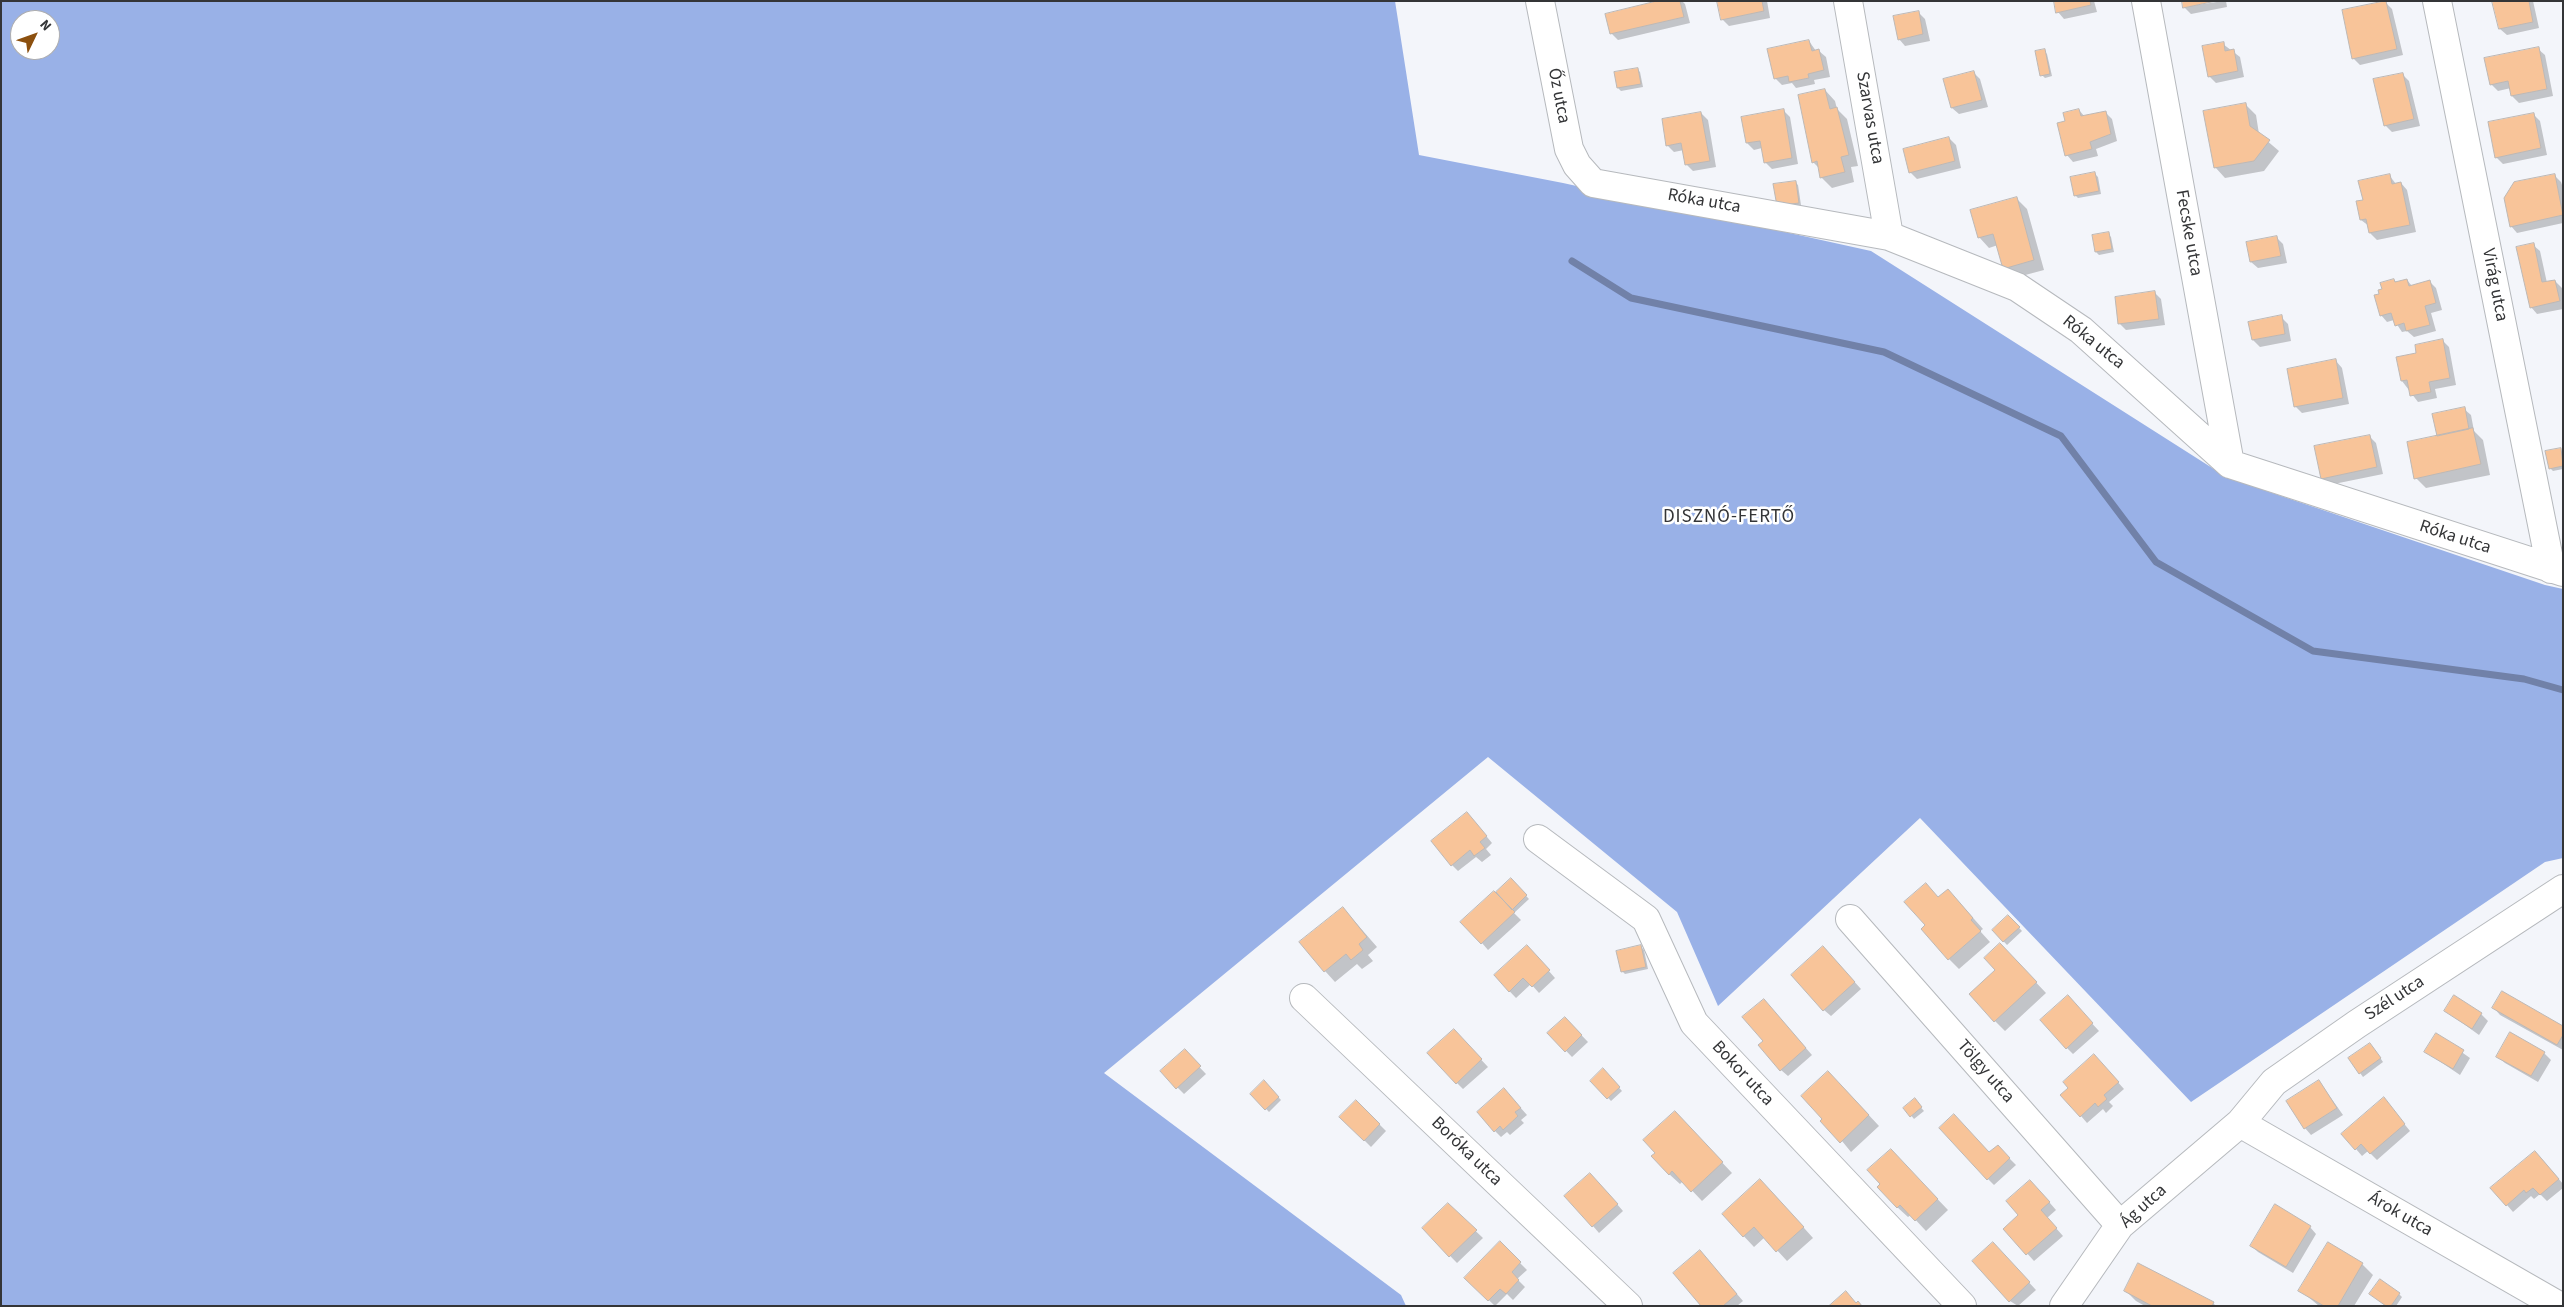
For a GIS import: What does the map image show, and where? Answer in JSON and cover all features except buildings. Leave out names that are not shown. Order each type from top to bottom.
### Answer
[{"type":"street","name":"Őz utca","points":[[1540,1],[1569,149],[1577,165],[1593,182]]},
{"type":"street","name":"Szarvas utca","points":[[1848,1],[1889,236]]},
{"type":"street","name":"Fecske utca","points":[[2146,1],[2230,464]]},
{"type":"street","name":"Virág utca","points":[[2437,1],[2557,570]]},
{"type":"street","name":"Róka utca","points":[[1593,182],[1889,236],[2017,287],[2080,330],[2230,464],[2557,570]]},
{"type":"street","name":"Bokor utca","points":[[1538,839],[1646,919],[1694,1023],[1962,1306]]},
{"type":"street","name":"Szél utca","points":[[2240,1123],[2274,1082],[2357,1024],[2563,889]]},
{"type":"street","name":"Tölgy utca","points":[[1850,919],[2120,1226]]},
{"type":"street","name":"Boróka utca","points":[[1304,998],[1628,1306]]},
{"type":"street","name":"Ág utca","points":[[2064,1306],[2120,1226],[2240,1123]]},
{"type":"street","name":"Árok utca","points":[[2240,1123],[2559,1306]]},
{"type":"shaded area","points":[[1,1],[1395,1],[1419,155],[1563,183],[1871,251],[2228,478],[2545,585],[2563,589],[2563,858],[2545,862],[2191,1102],[1920,818],[1718,1006],[1677,912],[1488,757],[1104,1073],[1401,1295],[1406,1306],[1,1306]]},
{"type":"waterway","points":[[1572,261],[1631,298],[1884,352],[2061,436],[2156,562],[2313,651],[2524,679],[2563,690]]},
{"type":"district","name":"DISZNÓ-FERTŐ","points":[[1729,518]]}]
